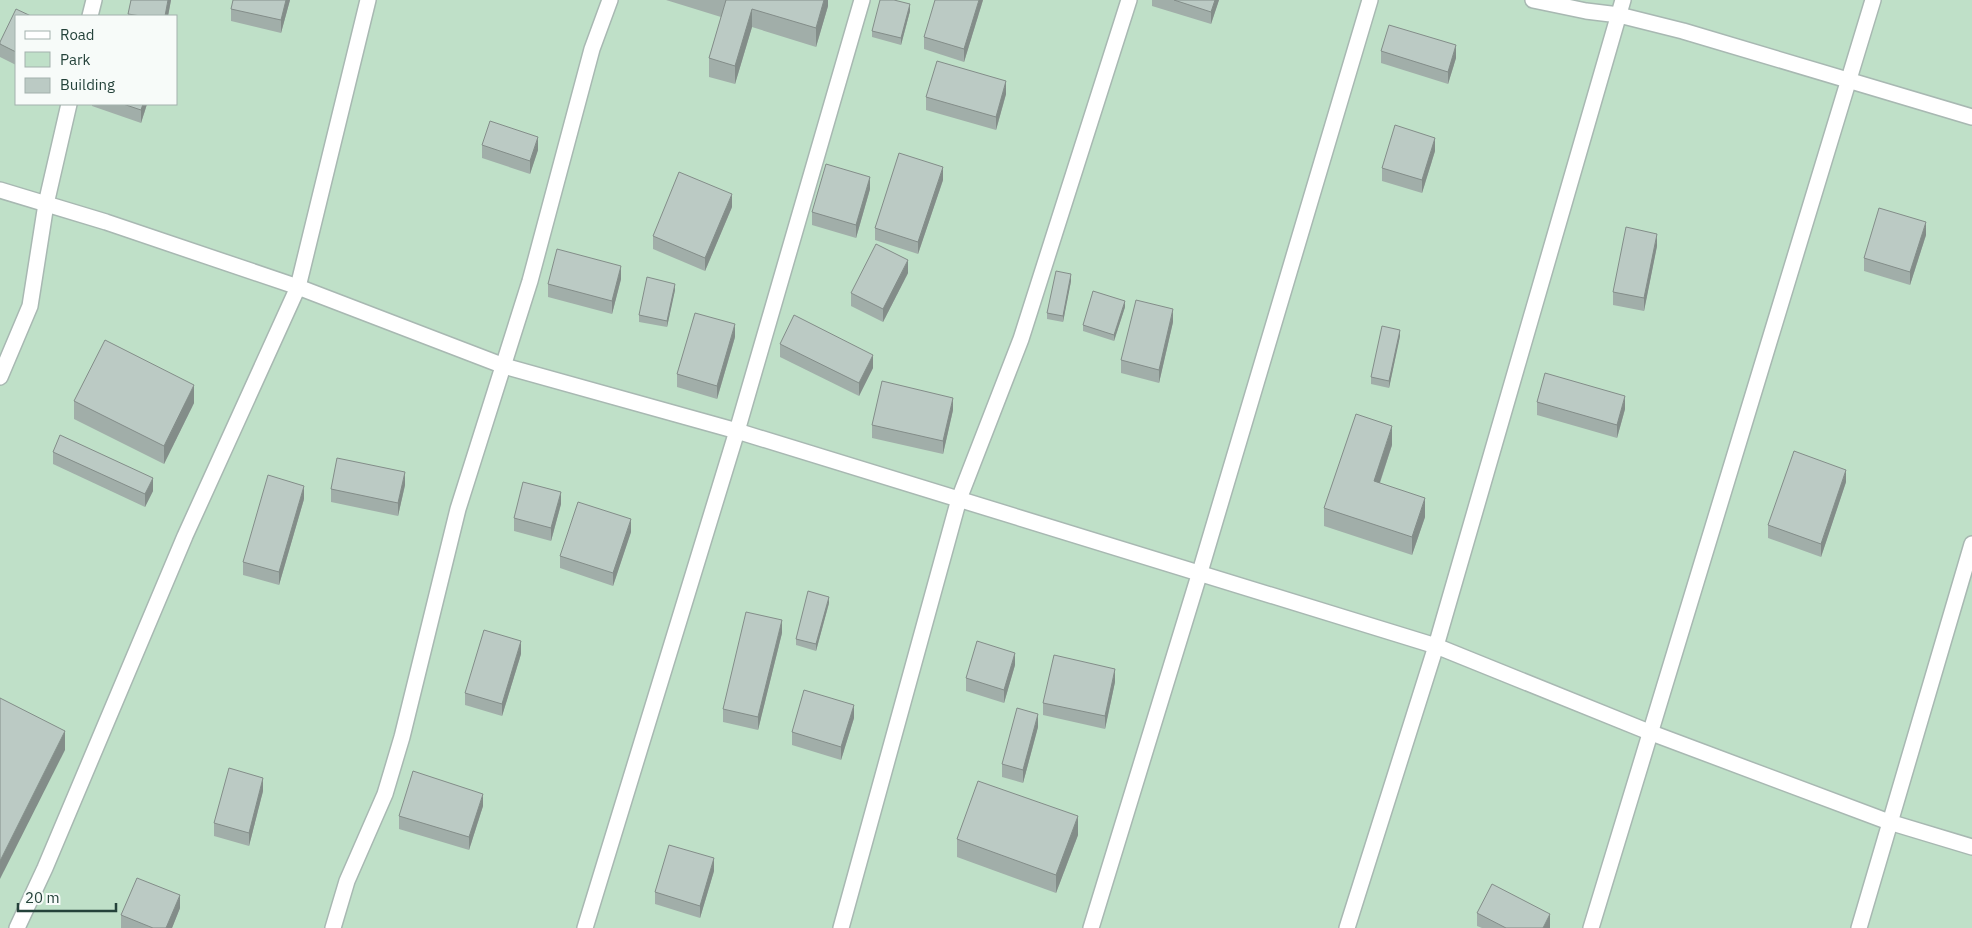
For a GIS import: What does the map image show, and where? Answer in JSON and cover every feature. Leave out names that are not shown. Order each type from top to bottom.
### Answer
[{"type":"street","points":[[90,15],[94,0]]},
{"type":"street","points":[[17,928],[49,859],[186,536],[298,287],[368,0]]},
{"type":"street","points":[[332,928],[347,881],[385,794],[429,632],[458,509],[530,281],[592,49],[610,0]]},
{"type":"street","points":[[585,928],[737,431],[862,0]]},
{"type":"street","points":[[841,928],[959,499],[1021,339],[1128,0]]},
{"type":"street","points":[[1091,928],[1200,572],[1370,0]]},
{"type":"street","points":[[1533,0],[1586,11],[1621,7],[1847,80],[1972,117]]},
{"type":"street","points":[[1591,928],[1847,80],[1873,0]]},
{"type":"street","points":[[1347,928],[1436,646],[1621,7]]},
{"type":"street","points":[[0,377],[30,306],[46,204],[69,105]]},
{"type":"street","points":[[0,190],[298,287],[361,313],[504,366],[737,431],[1436,646],[1649,732],[1889,822],[1972,847]]},
{"type":"street","points":[[1859,928],[1972,544]]},
{"type":"green space","points":[[0,0],[1972,0],[1972,928],[0,928]]},
{"type":"building","points":[[131,0],[168,0],[165,15],[128,14]]},
{"type":"building","points":[[233,0],[286,0],[281,20],[231,9]]},
{"type":"building","points":[[726,0],[824,0],[816,28],[752,9],[735,66],[709,58]]},
{"type":"building","points":[[880,0],[894,0],[910,4],[901,38],[872,31]]},
{"type":"building","points":[[935,0],[979,0],[964,49],[924,37]]},
{"type":"building","points":[[1174,0],[1215,0],[1211,12]]},
{"type":"building","points":[[16,9],[29,15],[15,15],[15,52],[0,44]]},
{"type":"building","points":[[1389,25],[1456,45],[1448,72],[1381,51]]},
{"type":"building","points":[[937,61],[1006,81],[996,117],[926,97]]},
{"type":"building","points":[[126,105],[143,105],[141,110]]},
{"type":"building","points":[[490,121],[538,137],[530,161],[482,145]]},
{"type":"building","points":[[1395,125],[1435,138],[1422,180],[1382,168]]},
{"type":"building","points":[[899,153],[943,167],[918,242],[875,228]]},
{"type":"building","points":[[826,164],[870,177],[856,225],[812,212]]},
{"type":"building","points":[[679,172],[732,194],[705,258],[653,236]]},
{"type":"building","points":[[1879,208],[1926,222],[1910,272],[1864,258]]},
{"type":"building","points":[[1626,227],[1657,234],[1644,298],[1613,292]]},
{"type":"building","points":[[876,244],[908,260],[883,309],[851,293]]},
{"type":"building","points":[[557,249],[621,266],[612,301],[548,284]]},
{"type":"building","points":[[1056,271],[1071,274],[1063,316],[1047,313]]},
{"type":"building","points":[[647,277],[675,284],[667,321],[639,315]]},
{"type":"building","points":[[1093,291],[1125,301],[1114,335],[1083,325]]},
{"type":"building","points":[[1136,300],[1173,309],[1159,370],[1121,360]]},
{"type":"building","points":[[695,313],[735,324],[717,386],[677,374]]},
{"type":"building","points":[[794,315],[873,355],[859,383],[780,344]]},
{"type":"building","points":[[1382,326],[1400,330],[1389,381],[1371,377]]},
{"type":"building","points":[[105,340],[194,385],[164,446],[74,401]]},
{"type":"building","points":[[1545,373],[1625,396],[1617,425],[1537,402]]},
{"type":"building","points":[[882,381],[953,398],[943,441],[872,425]]},
{"type":"building","points":[[1356,414],[1392,426],[1374,481],[1425,498],[1412,537],[1324,508]]},
{"type":"building","points":[[60,435],[153,478],[145,494],[53,452]]},
{"type":"building","points":[[1794,451],[1846,470],[1821,544],[1768,525]]},
{"type":"building","points":[[337,458],[405,472],[398,503],[331,489]]},
{"type":"building","points":[[268,475],[304,486],[279,572],[243,562]]},
{"type":"building","points":[[523,482],[561,492],[551,528],[514,518]]},
{"type":"building","points":[[578,502],[631,519],[613,573],[560,556]]},
{"type":"building","points":[[808,591],[829,597],[816,644],[796,639]]},
{"type":"building","points":[[746,612],[782,620],[758,717],[723,709]]},
{"type":"building","points":[[484,630],[521,641],[502,704],[465,693]]},
{"type":"building","points":[[977,641],[1015,653],[1004,690],[966,678]]},
{"type":"building","points":[[1054,655],[1115,669],[1105,716],[1043,703]]},
{"type":"building","points":[[804,690],[854,705],[841,747],[792,732]]},
{"type":"building","points":[[0,698],[65,731],[0,861]]},
{"type":"building","points":[[1017,708],[1038,714],[1023,770],[1002,764]]},
{"type":"building","points":[[229,768],[263,778],[249,833],[214,823]]},
{"type":"building","points":[[413,771],[483,794],[469,837],[399,816]]},
{"type":"building","points":[[978,781],[1078,816],[1056,875],[957,839]]},
{"type":"building","points":[[669,845],[714,858],[700,906],[655,892]]},
{"type":"building","points":[[137,878],[180,895],[166,928],[153,928],[121,915]]},
{"type":"building","points":[[1492,884],[1550,914],[1543,928],[1506,928],[1477,913]]}]
